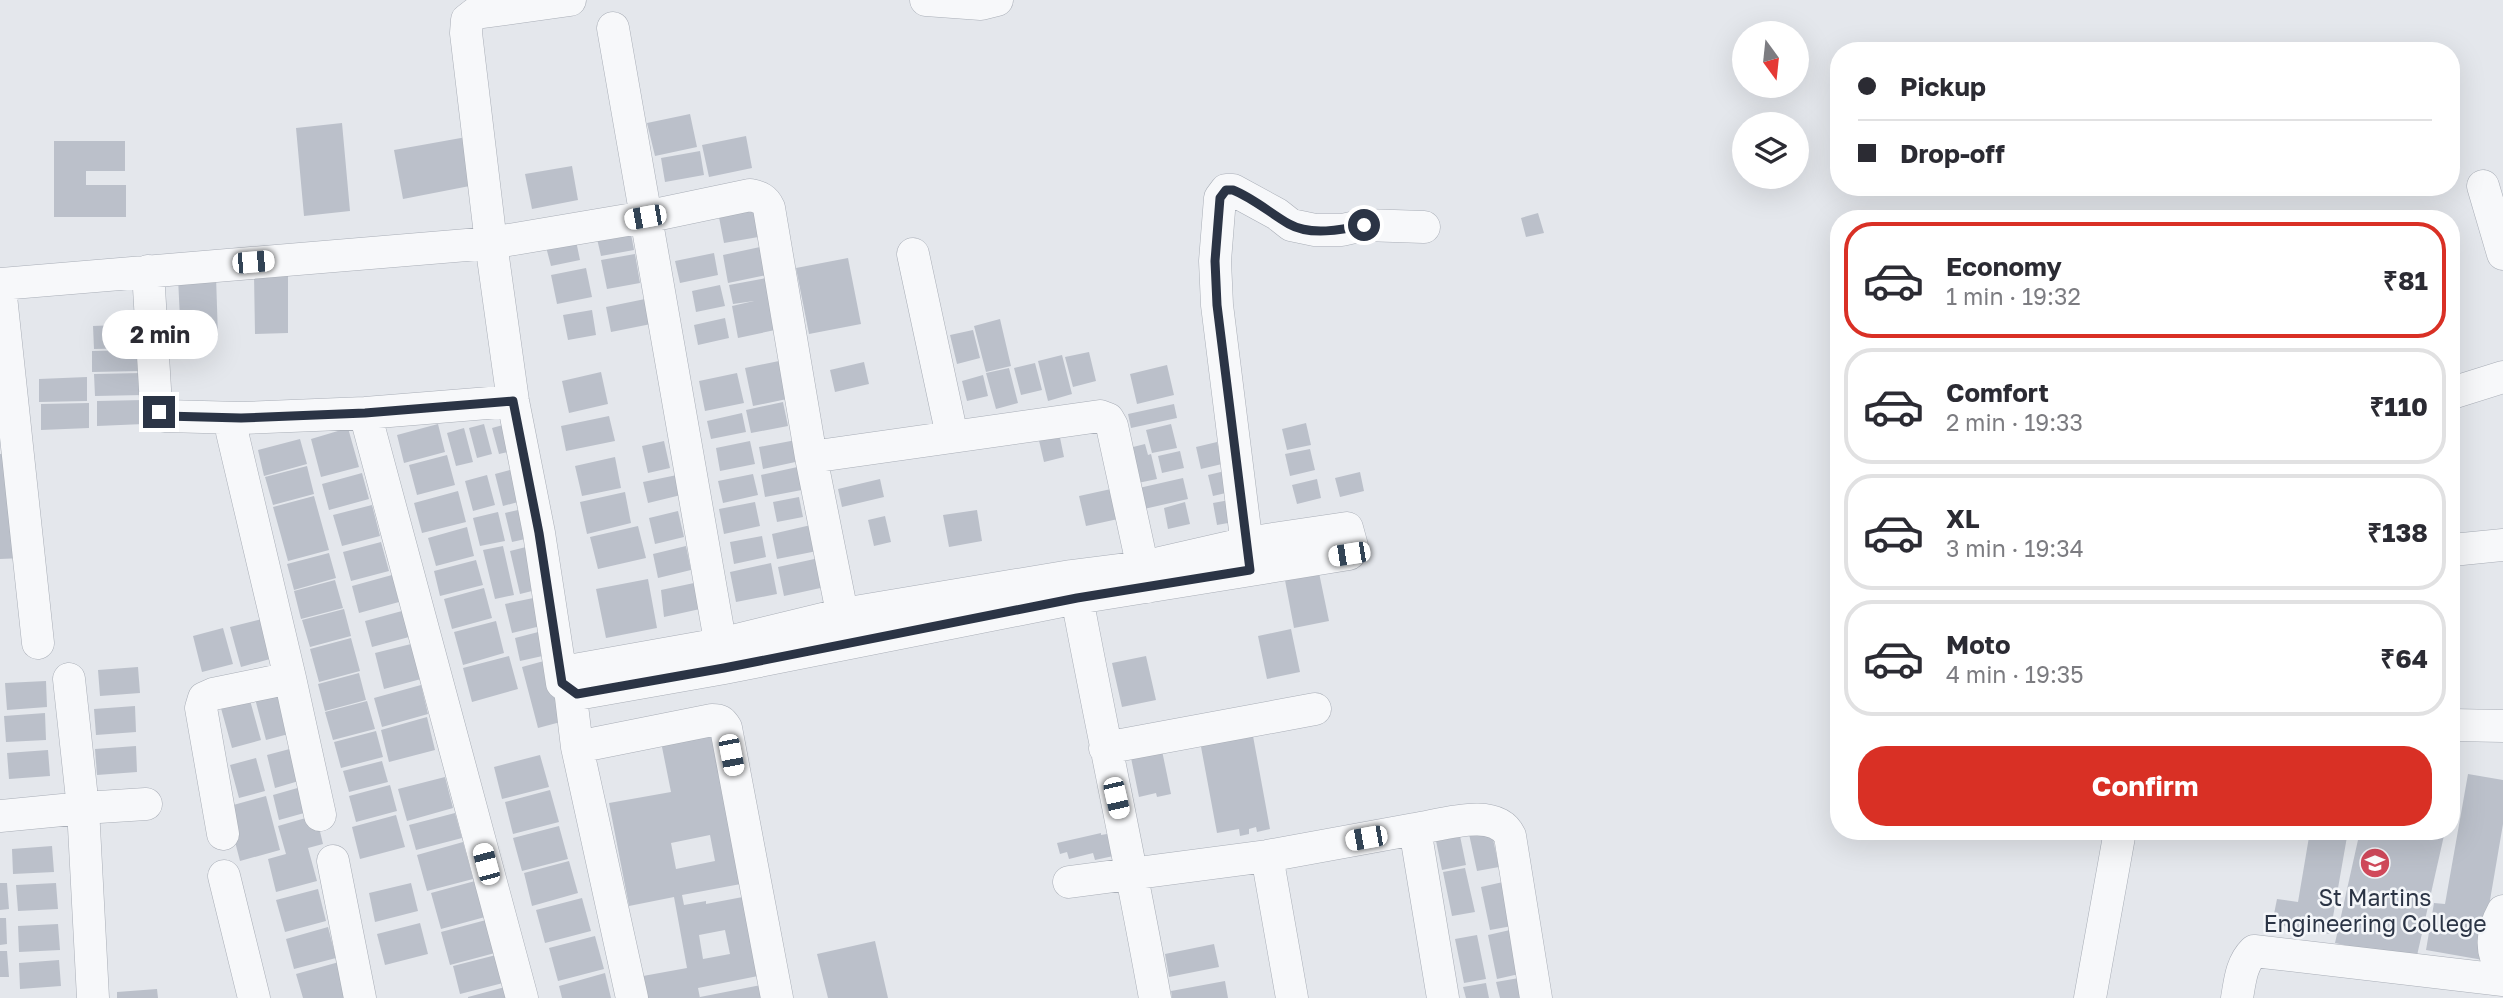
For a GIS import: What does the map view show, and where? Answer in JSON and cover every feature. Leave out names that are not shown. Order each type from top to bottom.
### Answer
[{"type":"street","points":[[569,0],[476,13],[467,20],[466,33],[513,401],[570,688],[578,747],[632,998]]},
{"type":"street","points":[[926,0],[981,4],[998,0]]},
{"type":"street","points":[[613,27],[720,661],[723,723],[777,998]]},
{"type":"street","points":[[2483,186],[2503,254]]},
{"type":"street","points":[[570,688],[720,661],[845,628],[1248,557],[1217,305],[1215,261],[1220,198],[1226,190],[1233,190],[1277,214],[1291,225],[1315,230],[1342,230],[1364,225],[1424,227]]},
{"type":"street","points":[[38,643],[8,422],[0,285],[491,243],[645,217],[750,195],[765,201],[769,208],[811,457],[845,628]]},
{"type":"street","points":[[913,254],[952,436]]},
{"type":"street","points":[[148,271],[156,406],[165,416],[231,423],[513,401]]},
{"type":"street","points":[[2460,390],[2503,377]]},
{"type":"street","points":[[365,413],[522,998]]},
{"type":"street","points":[[811,457],[1093,415],[1108,419],[1112,426],[1145,577]]},
{"type":"street","points":[[231,423],[320,815]]},
{"type":"street","points":[[2460,549],[2503,545]]},
{"type":"street","points":[[1074,587],[1105,748],[1133,873],[1155,998]]},
{"type":"street","points":[[223,834],[201,708],[204,698],[290,678]]},
{"type":"street","points":[[69,679],[83,808],[93,998]]},
{"type":"street","points":[[1105,748],[1315,709]]},
{"type":"street","points":[[578,747],[712,720],[723,723]]},
{"type":"street","points":[[2460,724],[2503,726]]},
{"type":"street","points":[[0,816],[146,804]]},
{"type":"street","points":[[1069,882],[1267,856],[1415,829],[1479,819],[1491,820],[1506,828],[1510,836],[1536,998]]},
{"type":"street","points":[[1415,829],[1443,998]]},
{"type":"street","points":[[2090,998],[2118,840]]},
{"type":"street","points":[[1267,856],[1292,998]]},
{"type":"street","points":[[333,861],[360,998]]},
{"type":"street","points":[[224,876],[254,998]]},
{"type":"street","points":[[2503,911],[2496,923],[2493,938],[2494,953],[2503,970]]},
{"type":"street","points":[[2237,998],[2242,969],[2254,951],[2503,980]]},
{"type":"building","points":[[690,114],[697,147],[655,156],[647,123]]},
{"type":"building","points":[[342,123],[350,211],[304,216],[296,128]]},
{"type":"building","points":[[472,136],[480,184],[403,199],[394,150]]},
{"type":"building","points":[[746,136],[752,168],[709,177],[702,145]]},
{"type":"building","points":[[54,141],[125,141],[125,171],[86,171],[86,185],[126,185],[126,217],[54,217]]},
{"type":"building","points":[[700,151],[704,175],[665,182],[661,158]]},
{"type":"building","points":[[572,166],[578,200],[532,209],[525,174]]},
{"type":"building","points":[[757,199],[764,236],[724,243],[717,207]]},
{"type":"building","points":[[1538,213],[1544,233],[1526,237],[1521,218]]},
{"type":"building","points":[[629,223],[634,250],[601,256],[595,230]]},
{"type":"building","points":[[575,236],[580,260],[551,266],[545,243]]},
{"type":"building","points":[[760,247],[767,275],[728,283],[723,255]]},
{"type":"building","points":[[714,253],[718,275],[680,283],[675,261]]},
{"type":"building","points":[[635,254],[640,283],[607,289],[601,260]]},
{"type":"building","points":[[848,258],[861,324],[809,334],[796,268]]},
{"type":"building","points":[[586,268],[592,297],[557,304],[551,275]]},
{"type":"building","points":[[254,274],[288,274],[288,333],[255,334]]},
{"type":"building","points":[[216,276],[218,337],[181,339],[178,278]]},
{"type":"building","points":[[766,278],[775,330],[738,338],[732,306],[754,301],[733,304],[729,285]]},
{"type":"building","points":[[720,285],[725,306],[696,312],[692,291]]},
{"type":"building","points":[[650,298],[656,323],[611,332],[606,307]]},
{"type":"building","points":[[592,310],[596,335],[568,340],[563,315]]},
{"type":"building","points":[[725,318],[729,338],[698,345],[694,325]]},
{"type":"building","points":[[1000,319],[1011,366],[986,372],[974,326]]},
{"type":"building","points":[[141,324],[141,348],[94,349],[93,326]]},
{"type":"building","points":[[973,330],[980,358],[957,364],[950,335]]},
{"type":"building","points":[[140,350],[141,371],[92,372],[92,351]]},
{"type":"building","points":[[1089,352],[1096,381],[1073,387],[1065,357]]},
{"type":"building","points":[[1062,355],[1072,394],[1048,401],[1038,361]]},
{"type":"building","points":[[779,361],[787,399],[753,406],[745,368]]},
{"type":"building","points":[[864,362],[869,384],[835,392],[830,370]]},
{"type":"building","points":[[1035,363],[1042,390],[1021,395],[1014,368]]},
{"type":"building","points":[[1167,365],[1174,395],[1137,404],[1130,374]]},
{"type":"building","points":[[1009,368],[1018,403],[996,409],[986,373]]},
{"type":"building","points":[[601,372],[608,404],[569,413],[562,381]]},
{"type":"building","points":[[142,373],[143,395],[95,396],[94,374]]},
{"type":"building","points":[[737,373],[744,403],[705,411],[699,381]]},
{"type":"building","points":[[983,375],[988,396],[967,401],[962,381]]},
{"type":"building","points":[[87,377],[87,401],[39,402],[39,379]]},
{"type":"building","points":[[143,400],[144,424],[97,426],[97,401]]},
{"type":"building","points":[[783,402],[788,426],[751,433],[746,410]]},
{"type":"building","points":[[89,403],[89,428],[41,430],[41,404]]},
{"type":"building","points":[[1174,404],[1177,418],[1131,428],[1128,414]]},
{"type":"building","points":[[742,413],[746,432],[711,439],[707,421]]},
{"type":"building","points":[[609,416],[615,441],[566,451],[561,426]]},
{"type":"building","points":[[510,423],[517,450],[499,454],[492,428]]},
{"type":"building","points":[[1306,423],[1311,445],[1287,450],[1282,429]]},
{"type":"building","points":[[438,424],[445,452],[404,463],[397,435]]},
{"type":"building","points":[[484,424],[492,454],[477,458],[469,428]]},
{"type":"building","points":[[1171,424],[1177,448],[1152,453],[1146,430]]},
{"type":"building","points":[[348,428],[359,467],[321,477],[311,439]]},
{"type":"building","points":[[464,428],[473,462],[456,466],[447,433]]},
{"type":"building","points":[[1058,428],[1064,457],[1044,462],[1037,432]]},
{"type":"building","points":[[300,439],[307,464],[264,476],[258,450]]},
{"type":"building","points":[[796,440],[800,461],[763,469],[759,447]]},
{"type":"building","points":[[664,441],[670,468],[648,473],[642,446]]},
{"type":"building","points":[[750,441],[755,464],[720,471],[716,448]]},
{"type":"building","points":[[1217,442],[1222,464],[1201,469],[1196,447]]},
{"type":"building","points":[[1145,444],[1148,455],[1151,454],[1157,479],[1133,484],[1125,449]]},
{"type":"building","points":[[1310,449],[1315,470],[1290,476],[1285,454]]},
{"type":"building","points":[[1180,451],[1184,468],[1162,473],[1158,456]]},
{"type":"building","points":[[17,453],[23,558],[0,559],[0,454]]},
{"type":"building","points":[[447,455],[455,485],[417,495],[409,465]]},
{"type":"building","points":[[615,457],[621,488],[582,496],[575,466]]},
{"type":"building","points":[[307,466],[314,494],[273,505],[265,477]]},
{"type":"building","points":[[802,466],[807,489],[765,497],[761,475]]},
{"type":"building","points":[[521,467],[529,499],[503,506],[495,474]]},
{"type":"building","points":[[1225,471],[1230,492],[1213,496],[1208,475]]},
{"type":"building","points":[[1360,472],[1364,491],[1340,497],[1335,478]]},
{"type":"building","points":[[362,473],[369,499],[329,510],[322,484]]},
{"type":"building","points":[[753,474],[758,495],[723,503],[718,481]]},
{"type":"building","points":[[487,475],[495,505],[473,511],[465,481]]},
{"type":"building","points":[[677,475],[681,495],[648,503],[643,482]]},
{"type":"building","points":[[1183,478],[1188,499],[1144,509],[1139,488]]},
{"type":"building","points":[[880,479],[884,497],[842,507],[838,489]]},
{"type":"building","points":[[1317,479],[1321,498],[1297,504],[1292,485]]},
{"type":"building","points":[[1111,489],[1118,519],[1086,526],[1079,496]]},
{"type":"building","points":[[458,491],[466,522],[422,533],[414,503]]},
{"type":"building","points":[[625,492],[631,523],[587,534],[580,502]]},
{"type":"building","points":[[314,496],[329,550],[288,561],[273,507]]},
{"type":"building","points":[[799,497],[803,517],[777,522],[773,502]]},
{"type":"building","points":[[1235,499],[1239,521],[1217,525],[1213,503]]},
{"type":"building","points":[[755,502],[760,526],[724,534],[719,509]]},
{"type":"building","points":[[1185,502],[1190,524],[1168,529],[1164,508]]},
{"type":"building","points":[[372,505],[380,536],[342,546],[333,515]]},
{"type":"building","points":[[527,508],[534,537],[512,542],[505,513]]},
{"type":"building","points":[[977,510],[982,541],[949,547],[943,515]]},
{"type":"building","points":[[678,511],[684,537],[655,544],[649,518]]},
{"type":"building","points":[[498,512],[505,541],[480,546],[473,518]]},
{"type":"building","points":[[885,516],[891,542],[874,546],[868,520]]},
{"type":"building","points":[[811,525],[817,551],[777,559],[772,534]]},
{"type":"building","points":[[638,526],[646,558],[598,569],[590,537]]},
{"type":"building","points":[[467,527],[474,556],[436,566],[428,538]]},
{"type":"building","points":[[762,536],[766,557],[734,564],[730,542]]},
{"type":"building","points":[[381,542],[389,571],[351,581],[343,552]]},
{"type":"building","points":[[503,546],[514,595],[495,599],[483,550]]},
{"type":"building","points":[[530,546],[540,589],[520,594],[510,551]]},
{"type":"building","points":[[686,546],[691,570],[658,578],[653,554]]},
{"type":"building","points":[[329,553],[336,578],[294,590],[287,564]]},
{"type":"building","points":[[819,558],[825,587],[784,596],[778,567]]},
{"type":"building","points":[[476,560],[483,585],[440,596],[434,571]]},
{"type":"building","points":[[771,563],[777,594],[736,602],[730,572]]},
{"type":"building","points":[[1318,568],[1329,621],[1294,628],[1284,575]]},
{"type":"building","points":[[392,575],[399,602],[359,613],[352,586]]},
{"type":"building","points":[[648,579],[657,628],[606,638],[596,589]]},
{"type":"building","points":[[335,580],[343,608],[301,619],[294,591]]},
{"type":"building","points":[[694,583],[700,609],[664,617],[661,590]]},
{"type":"building","points":[[484,588],[492,618],[452,629],[444,599]]},
{"type":"building","points":[[543,596],[549,624],[512,633],[505,604]]},
{"type":"building","points":[[344,609],[351,636],[310,647],[302,620]]},
{"type":"building","points":[[402,611],[409,637],[372,647],[365,621]]},
{"type":"building","points":[[266,618],[277,657],[241,667],[230,627]]},
{"type":"building","points":[[496,621],[504,653],[463,665],[454,632]]},
{"type":"building","points":[[223,628],[233,664],[202,672],[193,636]]},
{"type":"building","points":[[550,629],[556,653],[520,661],[515,638]]},
{"type":"building","points":[[1291,629],[1300,672],[1267,679],[1258,636]]},
{"type":"building","points":[[351,638],[360,671],[319,682],[310,649]]},
{"type":"building","points":[[411,644],[421,679],[384,689],[375,653]]},
{"type":"building","points":[[509,656],[518,689],[472,702],[463,668]]},
{"type":"building","points":[[1146,656],[1156,700],[1122,707],[1112,663]]},
{"type":"building","points":[[551,659],[568,720],[538,728],[522,667]]},
{"type":"building","points":[[138,667],[140,693],[100,696],[98,670]]},
{"type":"building","points":[[359,673],[366,700],[325,711],[318,684]]},
{"type":"building","points":[[46,681],[47,707],[7,710],[5,683]]},
{"type":"building","points":[[421,685],[428,714],[382,727],[374,698]]},
{"type":"building","points":[[284,687],[296,732],[266,740],[254,695]]},
{"type":"building","points":[[248,693],[261,740],[232,748],[219,701]]},
{"type":"building","points":[[367,701],[375,729],[333,740],[325,712]]},
{"type":"building","points":[[135,706],[136,732],[96,735],[94,709]]},
{"type":"building","points":[[45,713],[46,740],[6,742],[4,716]]},
{"type":"building","points":[[427,717],[435,750],[389,762],[381,730]]},
{"type":"building","points":[[1251,725],[1270,829],[1257,832],[1256,827],[1249,829],[1249,834],[1240,836],[1239,829],[1217,833],[1199,736]]},
{"type":"building","points":[[715,726],[746,883],[682,895],[684,905],[748,896],[763,975],[698,988],[700,998],[647,998],[643,976],[687,968],[674,897],[629,906],[609,803],[671,792],[660,737]],"holes":[[[710,835],[715,861],[676,869],[671,843]],[[725,930],[730,954],[703,959],[699,935]]]},
{"type":"building","points":[[376,731],[383,757],[341,768],[334,742]]},
{"type":"building","points":[[1160,741],[1171,794],[1157,797],[1156,793],[1139,797],[1129,748]]},
{"type":"building","points":[[136,746],[137,772],[97,775],[95,749]]},
{"type":"building","points":[[301,746],[309,778],[275,788],[267,755]]},
{"type":"building","points":[[48,750],[50,776],[9,779],[7,753]]},
{"type":"building","points":[[540,755],[549,787],[502,799],[494,767]]},
{"type":"building","points":[[256,758],[265,791],[239,798],[230,765]]},
{"type":"building","points":[[382,761],[388,782],[349,792],[343,771]]},
{"type":"building","points":[[2468,774],[2503,780],[2503,824],[2483,960],[2426,950],[2434,903],[2445,904],[2456,840],[2460,840],[2460,819]]},
{"type":"building","points":[[445,777],[453,808],[407,821],[398,789]]},
{"type":"building","points":[[308,785],[315,810],[279,820],[273,795]]},
{"type":"building","points":[[390,785],[397,811],[356,822],[349,796]]},
{"type":"building","points":[[550,790],[559,822],[513,834],[505,802]]},
{"type":"building","points":[[266,796],[280,850],[240,861],[226,807]]},
{"type":"building","points":[[455,813],[462,838],[416,850],[409,825]]},
{"type":"building","points":[[316,815],[323,844],[308,848],[317,881],[276,892],[268,859],[286,854],[278,826]]},
{"type":"building","points":[[396,815],[405,847],[360,859],[352,827]]},
{"type":"building","points":[[559,826],[568,859],[522,871],[513,838]]},
{"type":"building","points":[[1491,830],[1499,867],[1477,871],[1469,834]]},
{"type":"building","points":[[1459,831],[1466,865],[1442,870],[1435,836]]},
{"type":"building","points":[[1101,833],[1113,833],[1118,855],[1095,860],[1093,853],[1069,859],[1067,852],[1060,854],[1057,843]]},
{"type":"building","points":[[2308,840],[2346,840],[2330,934],[2272,924],[2277,899],[2298,902]]},
{"type":"building","points":[[2358,840],[2443,840],[2416,960],[2335,943]]},
{"type":"building","points":[[463,842],[473,879],[427,891],[417,855]]},
{"type":"building","points":[[52,846],[54,872],[13,874],[12,849]]},
{"type":"building","points":[[569,861],[578,893],[532,906],[524,873]]},
{"type":"building","points":[[1465,868],[1475,912],[1452,916],[1443,872]]},
{"type":"building","points":[[475,881],[485,917],[441,929],[431,893]]},
{"type":"building","points":[[1503,882],[1512,926],[1490,930],[1481,887]]},
{"type":"building","points":[[0,883],[7,883],[9,909],[0,910]]},
{"type":"building","points":[[56,883],[58,909],[18,911],[16,885]]},
{"type":"building","points":[[411,883],[418,911],[375,922],[369,893]]},
{"type":"building","points":[[318,889],[326,921],[285,932],[276,900]]},
{"type":"building","points":[[582,898],[591,931],[545,943],[536,910]]},
{"type":"building","points":[[0,918],[6,918],[7,944],[0,945]]},
{"type":"building","points":[[486,920],[495,953],[450,965],[441,932]]},
{"type":"building","points":[[420,923],[428,954],[385,965],[377,934]]},
{"type":"building","points":[[58,924],[60,950],[19,952],[18,926]]},
{"type":"building","points":[[328,927],[336,958],[294,969],[286,939]]},
{"type":"building","points":[[1510,930],[1519,974],[1497,979],[1488,935]]},
{"type":"building","points":[[1477,935],[1486,979],[1464,983],[1455,939]]},
{"type":"building","points":[[595,936],[604,969],[558,981],[549,948]]},
{"type":"building","points":[[875,941],[888,998],[828,998],[817,954]]},
{"type":"building","points":[[1214,944],[1219,967],[1169,977],[1165,954]]},
{"type":"building","points":[[0,951],[7,951],[9,977],[0,977]]},
{"type":"building","points":[[496,955],[503,983],[460,994],[453,966]]},
{"type":"building","points":[[59,960],[61,986],[20,989],[19,963]]},
{"type":"building","points":[[339,962],[348,998],[303,998],[296,974]]},
{"type":"building","points":[[605,973],[611,998],[562,998],[559,986]]},
{"type":"building","points":[[1519,978],[1523,998],[1500,998],[1496,982]]},
{"type":"building","points":[[1225,981],[1228,998],[1172,998],[1171,991]]},
{"type":"building","points":[[1486,983],[1489,998],[1466,998],[1463,987]]},
{"type":"building","points":[[761,985],[763,998],[700,998],[700,997]]},
{"type":"building","points":[[505,987],[507,998],[468,998],[468,997]]},
{"type":"building","points":[[157,989],[158,998],[117,998],[117,992]]},
{"type":"place","name":"St Martins Engineering College","points":[[2375,863]]},
{"type":"route","points":[[159,412],[165,416],[241,418],[365,413],[513,401],[539,533],[562,683],[577,694],[724,668],[1077,598],[1250,570],[1217,305],[1215,261],[1220,198],[1226,190],[1233,190],[1277,214],[1291,225],[1315,230],[1342,230],[1364,225]]}]
